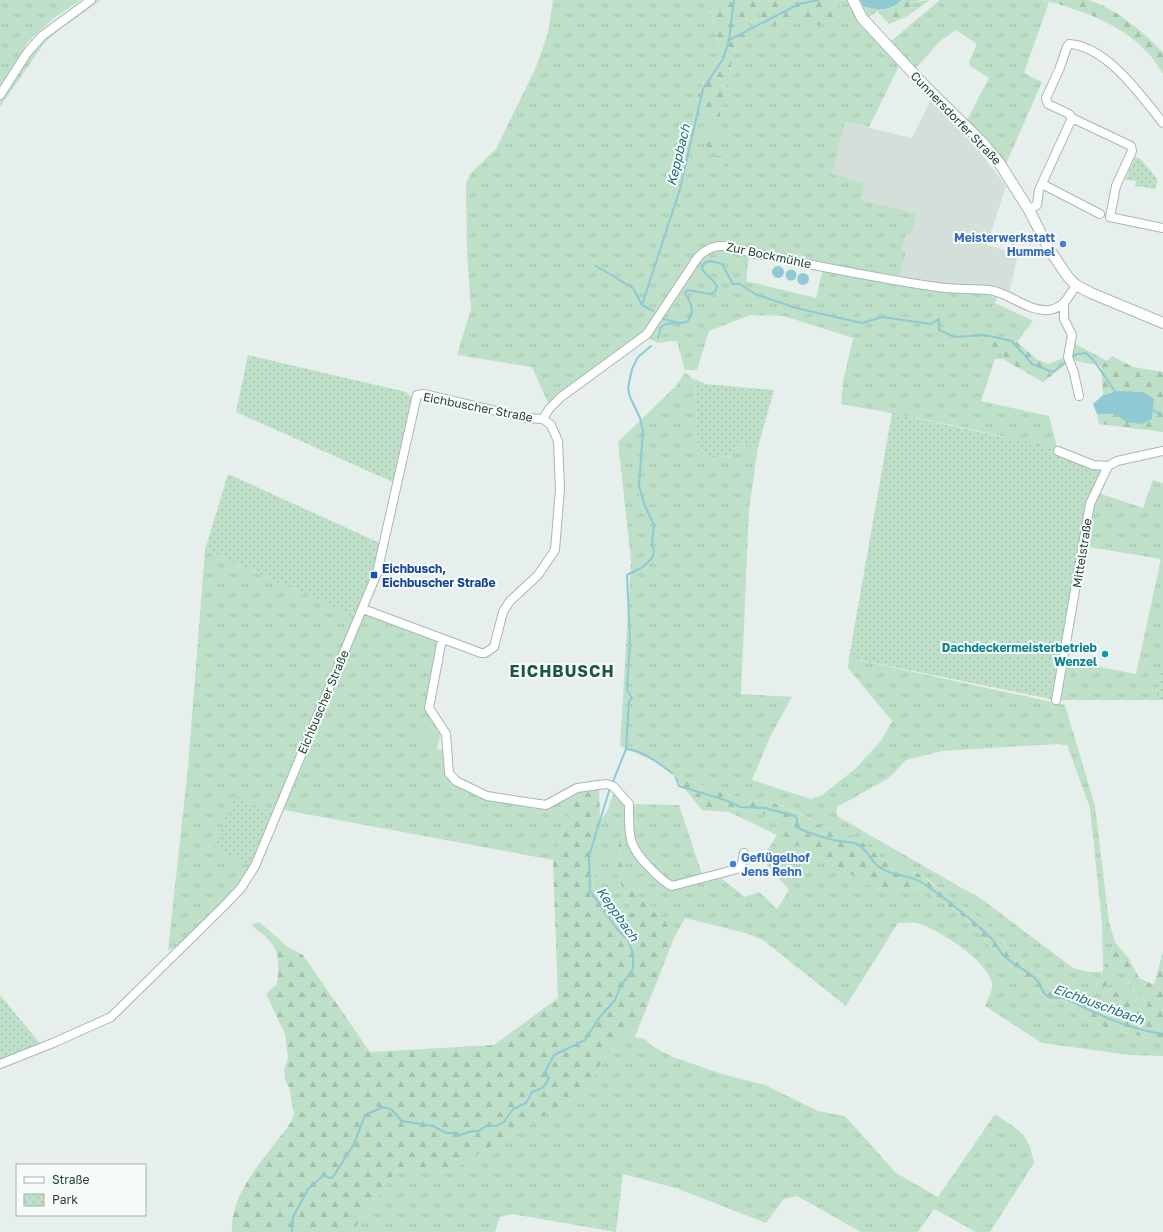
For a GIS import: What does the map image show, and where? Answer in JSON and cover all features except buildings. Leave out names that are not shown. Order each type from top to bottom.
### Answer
[{"type":"street","points":[[0,95],[27,53],[42,36],[91,0]]},
{"type":"street","name":"Cunnersdorfer Straße","points":[[853,0],[862,18],[982,142],[1005,170],[1029,210],[1057,262],[1068,277],[1076,285],[1107,300],[1163,322]]},
{"type":"street","points":[[1163,123],[1126,77],[1097,54],[1083,47],[1069,44],[1046,98],[1048,104],[1069,114],[1072,118],[1131,146],[1132,151],[1116,186],[1110,217],[1163,228]]},
{"type":"street","points":[[1029,210],[1037,205],[1042,184],[1072,118]]},
{"type":"street","points":[[1042,184],[1100,214]]},
{"type":"street","name":"Zur Bockmühle","points":[[543,419],[561,397],[646,334],[698,257],[706,249],[715,246],[723,245],[752,253],[936,287],[997,292],[1039,309],[1055,308],[1064,304]]},
{"type":"street","points":[[1076,285],[1064,304],[1064,320],[1072,334],[1069,360],[1074,373],[1079,396]]},
{"type":"street","name":"Eichbuscher Straße","points":[[0,1064],[53,1044],[111,1017],[241,888],[255,866],[314,720],[363,609],[377,573],[417,395],[424,394],[526,418],[543,419]]},
{"type":"street","points":[[363,609],[481,653],[485,653],[494,646],[503,612],[510,601],[538,575],[555,550],[560,490],[558,441],[551,424],[543,419]]},
{"type":"street","points":[[1058,452],[1093,465],[1108,466],[1117,461],[1163,451]]},
{"type":"street","name":"Mittelstraße","points":[[1056,700],[1090,504],[1108,466]]},
{"type":"street","points":[[442,639],[430,708],[446,734],[449,773],[456,782],[487,796],[546,804],[577,788],[606,785],[629,804],[629,835],[632,846],[639,857],[665,883],[672,886],[742,868],[744,853]]},
{"type":"shaded area","points":[[931,99],[970,140],[1006,186],[987,245],[1018,254],[1009,293],[897,276],[901,273],[906,252],[901,251],[906,234],[911,235],[861,200],[832,174],[845,122],[912,138]]},
{"type":"green space","points":[[0,0],[81,0],[54,18],[28,42],[0,87]]},
{"type":"green space","points":[[95,0],[101,0],[45,42],[0,107],[0,100],[30,53],[57,26]]},
{"type":"green space","points":[[553,0],[719,0],[710,11],[722,55],[702,85],[712,120],[719,119],[736,44],[748,12],[755,11],[800,17],[839,5],[842,0],[847,0],[859,20],[900,64],[869,127],[845,122],[832,174],[864,183],[861,200],[917,214],[911,235],[906,234],[901,251],[906,252],[901,273],[897,276],[760,253],[727,241],[718,241],[707,246],[749,255],[746,281],[816,298],[823,269],[998,295],[995,303],[1033,321],[1017,342],[985,333],[1002,353],[1003,359],[995,359],[981,401],[1049,416],[1058,451],[950,425],[841,404],[843,382],[853,338],[784,316],[750,315],[709,331],[697,370],[685,370],[677,342],[673,341],[660,343],[642,333],[549,405],[532,367],[457,355],[471,309],[467,253],[466,183],[471,173],[496,149],[536,67],[548,33]]},
{"type":"green space","points":[[719,0],[842,0],[839,5],[841,22],[816,25],[800,17],[789,25],[768,25],[755,11],[748,12],[745,19],[754,32],[736,44],[719,120],[712,120],[709,112],[700,116],[693,108],[702,85],[722,55],[710,10]]},
{"type":"green space","points":[[902,0],[923,0],[912,2],[907,16],[889,24],[877,11],[869,17],[863,6],[874,9],[884,9],[897,4]]},
{"type":"green space","points":[[930,0],[907,16],[912,2]]},
{"type":"green space","points":[[940,0],[1042,0],[1049,2],[1024,73],[1042,82],[1006,164],[966,122],[989,78],[970,66],[969,62],[977,44],[956,30],[940,41],[916,68],[891,41]]},
{"type":"green space","points":[[1042,0],[1088,0],[1108,8],[1138,29],[1163,53],[1163,74],[1147,52],[1134,40],[1110,24],[1069,7]]},
{"type":"green space","points":[[709,127],[715,131],[719,146],[713,150],[707,147],[701,137]]},
{"type":"green space","points":[[717,156],[721,156],[725,166],[716,169],[715,161]]},
{"type":"green space","points":[[1135,157],[1141,159],[1158,180],[1155,189],[1135,186],[1136,181],[1125,180]]},
{"type":"green space","points":[[985,333],[1017,342],[1038,360],[1048,364],[1051,376],[1043,382],[1003,359],[1002,353],[983,344]]},
{"type":"green space","points":[[1072,342],[1107,361],[1101,366],[1072,360],[1070,355]]},
{"type":"green space","points":[[248,355],[406,392],[412,397],[395,483],[236,412]]},
{"type":"green space","points":[[1112,356],[1133,367],[1163,372],[1163,432],[1099,424],[1097,414],[1115,414],[1126,422],[1152,419],[1154,399],[1118,391],[1103,395],[1101,366]]},
{"type":"green space","points":[[1066,357],[1068,362],[1051,376],[1048,364]]},
{"type":"green space","points":[[685,372],[695,381],[698,454],[733,457],[736,443],[758,447],[749,510],[741,694],[792,697],[771,735],[752,780],[811,799],[822,795],[855,769],[881,741],[892,721],[848,668],[849,658],[1065,705],[1095,806],[1109,922],[1115,942],[1103,970],[1102,922],[1090,808],[1067,745],[1057,744],[942,751],[906,760],[889,778],[837,807],[836,813],[840,818],[983,900],[1073,968],[1088,972],[1102,972],[1097,984],[1111,976],[1114,962],[1121,960],[1130,984],[1142,997],[1154,1018],[1140,1010],[1120,991],[1110,1016],[1087,1007],[1070,996],[1057,993],[1050,988],[1040,976],[1008,949],[1005,942],[922,875],[883,859],[857,838],[818,824],[802,814],[772,802],[742,799],[674,776],[663,765],[620,746],[631,561],[618,442],[676,386]]},
{"type":"green space","points":[[695,379],[705,384],[774,390],[758,447],[736,443],[733,457],[698,454]]},
{"type":"green space","points":[[892,413],[1035,444],[1108,466],[1090,504],[1056,700],[849,658]]},
{"type":"green space","points":[[228,474],[382,544],[373,577],[357,617],[205,550]]},
{"type":"green space","points":[[1153,480],[1163,483],[1163,673],[1159,673],[1155,700],[1056,700],[1062,665],[1079,663],[1136,674],[1161,559],[1083,546],[1095,492],[1143,508]]},
{"type":"green space","points":[[205,550],[357,617],[362,605],[442,639],[430,707],[446,734],[415,727],[412,742],[449,752],[449,773],[487,796],[546,805],[576,792],[553,860],[279,809],[255,866],[241,888],[192,937],[168,951],[188,767]]},
{"type":"green space","points":[[1159,672],[1163,673],[1163,700],[1155,700]]},
{"type":"green space","points":[[415,727],[441,733],[437,749],[411,742]]},
{"type":"green space","points":[[674,776],[742,799],[772,802],[802,815],[818,824],[857,838],[883,859],[922,875],[933,885],[982,919],[1005,943],[1008,949],[1040,976],[1050,988],[1057,993],[1070,996],[1087,1007],[1109,1016],[1110,1002],[1115,992],[1120,991],[1140,1010],[1153,1017],[1142,997],[1130,984],[1121,960],[1114,962],[1112,967],[1112,984],[1103,987],[1097,984],[1115,942],[1129,959],[1139,978],[1154,985],[1163,952],[1163,1041],[1112,1030],[1080,1016],[1063,1001],[1045,1000],[1036,983],[1003,962],[968,920],[922,888],[881,891],[789,841],[779,825],[764,814],[734,808],[729,812],[702,810]]},
{"type":"green space","points":[[599,784],[600,821],[592,887],[615,907],[633,913],[614,867],[613,849],[622,835],[620,858],[625,875],[639,898],[665,920],[674,938],[640,1024],[605,1057],[583,1093],[448,1172],[399,1167],[352,1232],[232,1232],[233,1217],[237,1202],[244,1188],[252,1174],[291,1122],[294,1114],[289,1087],[285,1080],[284,1070],[288,1058],[285,1034],[266,994],[277,984],[277,956],[272,943],[251,925],[259,922],[288,947],[303,955],[370,1052],[494,1045],[558,998],[553,860],[576,792]]},
{"type":"green space","points":[[615,788],[629,804],[679,805],[703,877],[717,875],[745,897],[759,892],[777,909],[789,890],[762,859],[777,835],[729,812],[734,808],[764,814],[779,825],[789,841],[881,891],[922,888],[968,920],[1003,962],[1036,983],[1045,1000],[1063,1001],[1080,1016],[1112,1030],[1163,1041],[1163,1056],[1130,1055],[1042,1043],[985,1006],[991,992],[992,983],[981,964],[949,939],[917,923],[898,923],[846,1006],[763,940],[745,933],[685,918],[674,938],[665,920],[639,898],[625,875],[620,858],[622,836],[614,867],[633,913],[615,907],[592,887],[600,821],[607,812]]},
{"type":"green space","points":[[235,796],[276,815],[255,866],[213,848]]},
{"type":"green space","points":[[0,995],[43,1047],[0,1064]]},
{"type":"green space","points":[[640,1024],[635,1037],[645,1039],[652,1046],[673,1057],[722,1074],[765,1085],[818,1111],[845,1116],[896,1173],[938,1197],[995,1114],[1021,1133],[1026,1139],[1032,1153],[1034,1163],[990,1232],[976,1232],[934,1209],[918,1232],[861,1232],[797,1196],[784,1199],[766,1223],[676,1188],[623,1174],[616,1232],[512,1214],[500,1217],[495,1232],[352,1232],[399,1167],[448,1172],[583,1093],[605,1057]]},
{"type":"water","points":[[860,0],[902,0],[888,8],[874,9],[863,6]]},
{"type":"water","points":[[776,266],[780,266],[784,272],[780,278],[776,278],[772,274],[772,270]]},
{"type":"water","points":[[789,270],[793,270],[795,271],[795,279],[789,280],[786,277],[786,273]]},
{"type":"water","points":[[801,273],[805,273],[809,279],[805,285],[801,285],[797,281],[797,277]]},
{"type":"water","points":[[1118,391],[1143,392],[1154,399],[1152,419],[1142,424],[1126,422],[1115,414],[1097,414],[1093,404],[1103,395]]},
{"type":"waterway","name":"Keppbach","points":[[653,311],[642,305],[680,189],[703,89],[723,59],[729,40],[734,0]]},
{"type":"waterway","points":[[729,40],[799,4],[818,0]]},
{"type":"waterway","points":[[680,323],[687,322],[692,311],[691,304],[685,293],[687,290],[710,294],[715,292],[717,286],[702,269],[704,263],[711,261],[722,264],[733,284],[740,284],[755,294],[796,308],[862,323],[882,317],[931,324],[939,319],[939,330],[955,337],[985,335],[1012,341],[1032,364],[1053,372],[1067,361]]},
{"type":"waterway","points":[[596,266],[633,288],[642,305]]},
{"type":"waterway","name":"Keppbach","points":[[658,338],[661,327],[666,324],[680,323],[663,319]]},
{"type":"waterway","name":"Keppbach","points":[[612,784],[626,749],[629,701],[632,698],[627,690],[630,641],[627,575],[643,567],[652,558],[654,552],[652,542],[654,525],[645,506],[639,486],[643,431],[640,418],[630,397],[628,388],[632,369],[638,357],[651,346]]},
{"type":"waterway","points":[[1070,358],[1077,354],[1086,353],[1095,362],[1116,393]]},
{"type":"waterway","points":[[1151,409],[1163,416]]},
{"type":"waterway","name":"Eichbuschbach","points":[[626,749],[645,755],[672,773]]},
{"type":"waterway","name":"Eichbuschbach","points":[[676,778],[679,786],[728,801],[740,807],[765,808],[795,816],[797,819],[796,827],[800,829],[836,841],[857,844],[875,864],[883,870],[918,880],[958,909],[991,938],[1005,957],[1035,978],[1047,996],[1052,998],[1067,999],[1114,1021],[1138,1029],[1163,1034]]},
{"type":"waterway","name":"Keppbach","points":[[292,1232],[293,1217],[308,1189],[324,1175],[329,1178],[333,1177],[354,1144],[365,1115],[383,1107],[391,1109],[402,1121],[433,1126],[446,1133],[456,1133],[460,1135],[472,1131],[478,1131],[488,1125],[496,1126],[504,1122],[513,1109],[526,1103],[532,1092],[544,1086],[549,1078],[545,1072],[554,1055],[585,1040],[599,1018],[615,1000],[620,987],[633,969],[633,953],[628,940],[617,929],[590,891],[589,856],[610,788]]},
{"type":"place","name":"Meisterwerkstatt Hummel","points":[[1063,244]]},
{"type":"place","name":"Eichbusch, Eichbuscher Straße","points":[[374,575]]},
{"type":"place","name":"Dachdeckermeisterbetrieb Wenzel","points":[[1105,654]]},
{"type":"place","name":"Geflügelhof Jens Rehn","points":[[733,864]]},
{"type":"district","name":"EICHBUSCH","points":[[562,671]]}]
